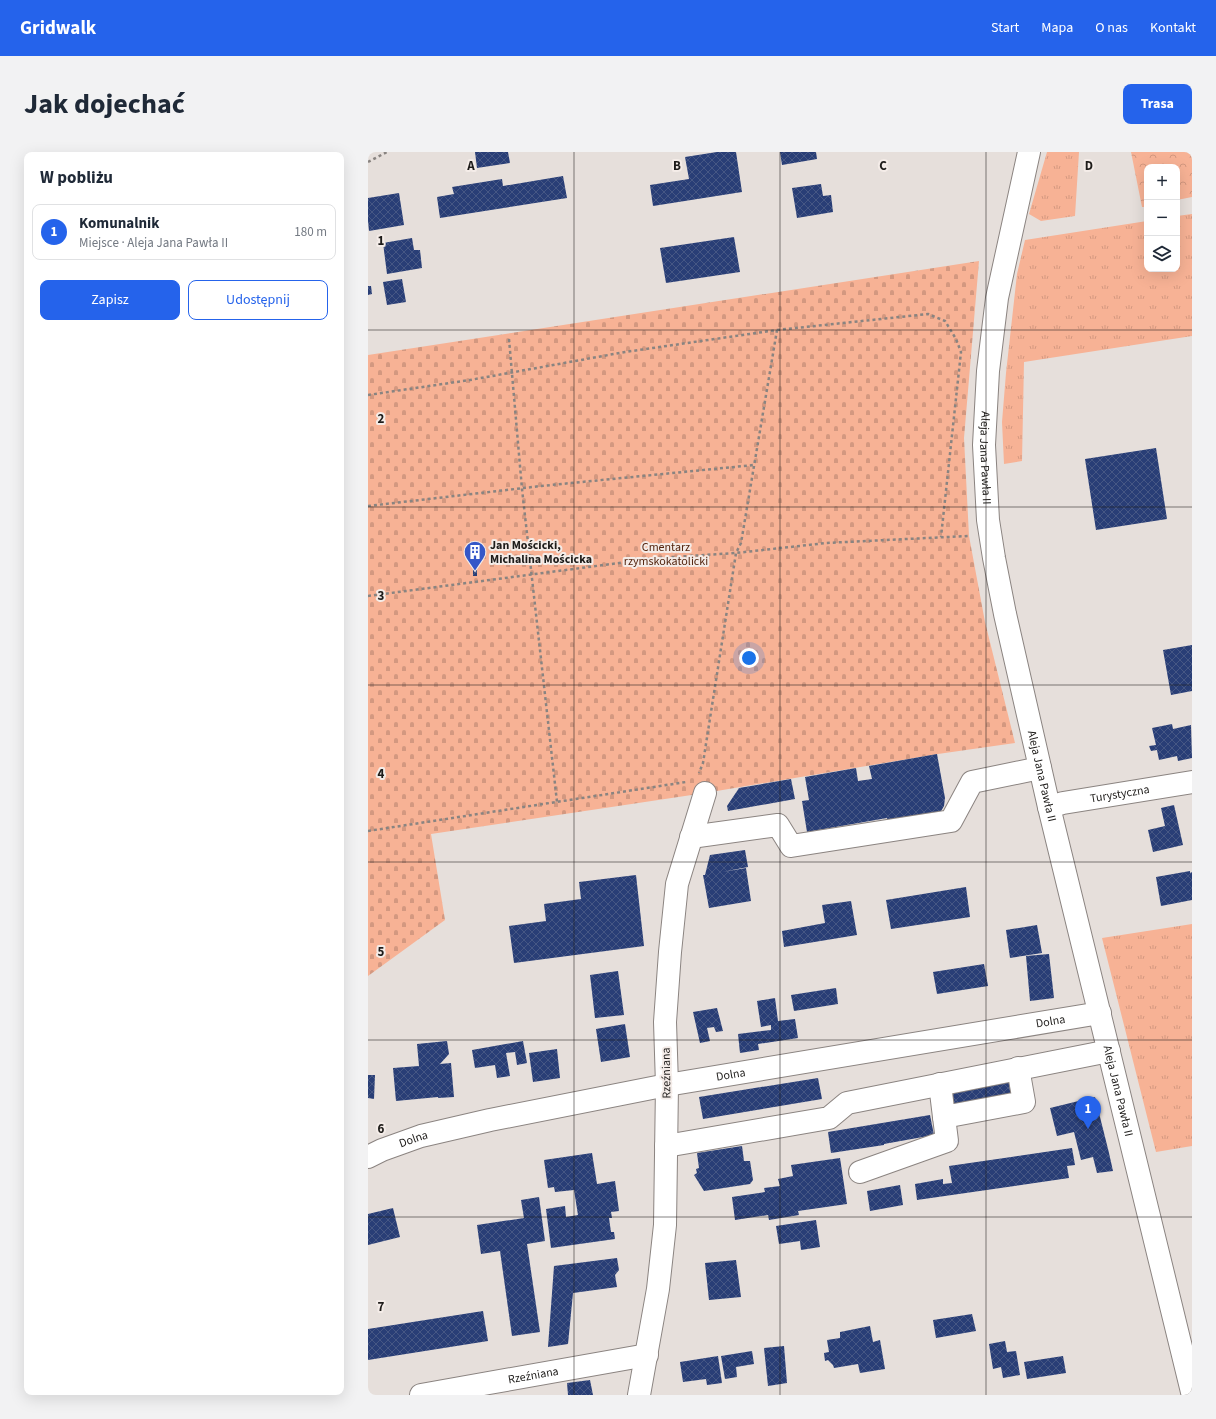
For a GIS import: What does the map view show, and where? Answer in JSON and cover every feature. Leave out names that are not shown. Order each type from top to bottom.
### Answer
[{"type":"street","name":"Aleja Jana Pawła II","points":[[1029,152],[997,298],[988,371],[984,446],[988,520],[1005,614],[1048,808],[1109,1051],[1186,1343],[1192,1392]]},
{"type":"street","points":[[691,837],[778,824],[791,846],[951,822],[972,782],[1040,768]]},
{"type":"street","name":"Turystyczna","points":[[1048,808],[1063,803],[1192,782]]},
{"type":"street","name":"Rzeźniana","points":[[639,1395],[658,1289],[665,1225],[667,1085],[665,1022],[670,945],[677,884],[691,837],[697,783]]},
{"type":"street","name":"Dolna","points":[[368,1157],[382,1150],[421,1136],[458,1127],[667,1085],[1100,1013]]},
{"type":"street","points":[[666,1146],[829,1118],[847,1103],[1109,1051]]},
{"type":"street","points":[[944,1117],[1024,1102],[1018,1068]]},
{"type":"street","points":[[860,1172],[948,1141],[940,1084]]},
{"type":"street","name":"Rzeźniana","points":[[421,1395],[647,1355]]},
{"type":"path","points":[[368,162],[386,152]]},
{"type":"path","points":[[368,395],[625,352],[777,330],[928,314],[945,321],[956,339],[961,352],[941,537]]},
{"type":"path","points":[[368,831],[557,802],[697,783],[703,763],[736,553],[741,543],[777,330]]},
{"type":"path","points":[[509,339],[522,488],[533,574],[557,802]]},
{"type":"path","points":[[368,506],[522,488],[754,465]]},
{"type":"path","points":[[368,596],[657,558],[736,553],[826,543],[990,534]]},
{"type":"green space","points":[[1047,152],[1079,152],[1075,216],[1041,221],[1029,214]]},
{"type":"green space","points":[[1131,152],[1192,152],[1192,197],[1180,199],[1180,164],[1144,164],[1144,207],[1142,207]]},
{"type":"green space","points":[[1192,214],[1192,336],[1024,362],[1022,461],[1004,464],[1002,422],[1006,373],[1017,274],[1025,240],[1144,221],[1144,272],[1180,272],[1180,216]]},
{"type":"green space","name":"Cmentarz rzymskokatolicki","points":[[979,261],[964,438],[969,536],[985,622],[1015,743],[938,754],[705,793],[431,834],[445,920],[368,976],[368,355]]},
{"type":"green space","points":[[1192,924],[1192,1146],[1156,1152],[1102,938]]},
{"type":"building","points":[[475,152],[508,152],[510,163],[477,168]]},
{"type":"building","points":[[717,152],[736,152],[742,192],[653,206],[650,185],[689,179],[685,157]]},
{"type":"building","points":[[780,152],[816,152],[817,159],[782,165]]},
{"type":"building","points":[[563,176],[567,198],[440,218],[437,197],[454,194],[452,187],[502,179],[503,186]]},
{"type":"building","points":[[821,184],[823,196],[831,195],[833,212],[797,218],[792,188]]},
{"type":"building","points":[[399,193],[404,225],[369,231],[368,198]]},
{"type":"building","points":[[734,237],[740,272],[666,283],[660,248]]},
{"type":"building","points":[[412,238],[414,250],[420,250],[422,268],[387,274],[383,243]]},
{"type":"building","points":[[402,279],[406,302],[387,305],[383,282]]},
{"type":"building","points":[[368,286],[371,286],[372,294],[368,295]]},
{"type":"building","points":[[1156,448],[1167,519],[1096,530],[1085,459]]},
{"type":"building","name":"Jan Mościcki, Michalina Mościcka","points":[[473,568],[477,568],[477,576],[473,576]]},
{"type":"building","points":[[1192,645],[1192,691],[1171,695],[1163,650]]},
{"type":"building","points":[[1172,724],[1173,729],[1191,725],[1192,758],[1178,761],[1177,756],[1159,760],[1157,750],[1151,751],[1149,746],[1156,745],[1152,728]]},
{"type":"building","points":[[937,754],[945,798],[944,806],[940,813],[889,827],[887,818],[807,832],[802,801],[809,800],[805,777],[856,768],[858,781],[872,779],[869,766]]},
{"type":"building","points":[[791,779],[795,799],[728,811],[727,806],[739,788]]},
{"type":"building","points":[[1174,805],[1183,845],[1153,852],[1148,830],[1165,826],[1161,808]]},
{"type":"building","points":[[745,850],[748,867],[722,872],[746,868],[751,901],[709,908],[703,875],[705,875],[710,855]]},
{"type":"building","points":[[1190,871],[1190,873],[1192,872],[1192,900],[1161,906],[1156,877]]},
{"type":"building","points":[[636,875],[644,946],[514,963],[509,926],[546,921],[544,904],[581,899],[579,882]]},
{"type":"building","points":[[966,887],[970,917],[891,929],[886,900]]},
{"type":"building","points":[[851,901],[857,935],[784,947],[782,931],[825,923],[822,905]]},
{"type":"building","points":[[1037,925],[1042,953],[1010,958],[1006,930]]},
{"type":"building","points":[[1049,954],[1054,998],[1030,1001],[1026,956]]},
{"type":"building","points":[[984,964],[988,986],[937,994],[933,972]]},
{"type":"building","points":[[618,971],[624,1015],[595,1018],[590,975]]},
{"type":"building","points":[[836,988],[838,1004],[794,1011],[791,995]]},
{"type":"building","points":[[775,998],[778,1021],[795,1019],[798,1038],[758,1044],[759,1050],[740,1053],[738,1034],[771,1030],[771,1025],[761,1027],[757,1001]]},
{"type":"building","points":[[717,1008],[723,1031],[716,1032],[714,1027],[707,1028],[710,1041],[700,1043],[693,1012]]},
{"type":"building","points":[[625,1024],[630,1057],[601,1062],[596,1029]]},
{"type":"building","points":[[447,1041],[449,1054],[440,1064],[451,1063],[454,1097],[396,1101],[393,1068],[419,1066],[417,1044]]},
{"type":"building","points":[[523,1041],[527,1063],[517,1065],[515,1052],[506,1053],[510,1076],[497,1078],[495,1065],[475,1068],[472,1050]]},
{"type":"building","points":[[557,1049],[560,1078],[533,1082],[529,1053]]},
{"type":"building","points":[[368,1075],[375,1075],[374,1099],[368,1098]]},
{"type":"building","points":[[818,1078],[822,1099],[703,1119],[699,1097]]},
{"type":"building","points":[[1008,1079],[1012,1100],[951,1112],[948,1091]]},
{"type":"building","points":[[1095,1097],[1113,1171],[1097,1173],[1093,1157],[1081,1160],[1074,1132],[1057,1136],[1050,1108]]},
{"type":"building","points":[[930,1115],[934,1135],[884,1145],[831,1153],[828,1132]]},
{"type":"building","points":[[742,1146],[744,1161],[750,1161],[753,1180],[750,1184],[704,1191],[694,1175],[697,1173],[696,1169],[699,1168],[697,1153]]},
{"type":"building","points":[[1072,1148],[1075,1165],[1067,1166],[1069,1178],[917,1200],[915,1184],[943,1179],[943,1184],[952,1183],[949,1166]]},
{"type":"building","points":[[592,1153],[597,1184],[615,1181],[619,1211],[611,1212],[612,1218],[609,1218],[611,1232],[614,1232],[615,1239],[551,1248],[546,1209],[565,1206],[566,1217],[578,1215],[574,1190],[555,1192],[554,1187],[548,1188],[544,1160]]},
{"type":"building","points":[[840,1158],[847,1204],[798,1211],[799,1215],[769,1220],[768,1215],[735,1220],[732,1197],[765,1192],[764,1188],[780,1186],[778,1179],[793,1176],[791,1165]]},
{"type":"building","points":[[900,1185],[903,1205],[870,1211],[867,1191]]},
{"type":"building","points":[[539,1197],[545,1241],[527,1244],[540,1332],[512,1336],[500,1251],[481,1254],[477,1225],[524,1218],[521,1200]]},
{"type":"building","points":[[393,1208],[400,1237],[368,1245],[368,1214]]},
{"type":"building","points":[[816,1220],[820,1247],[801,1250],[800,1241],[779,1244],[776,1226]]},
{"type":"building","points":[[617,1258],[619,1270],[615,1275],[617,1287],[573,1293],[568,1344],[548,1347],[554,1266]]},
{"type":"building","points":[[736,1260],[741,1297],[709,1300],[705,1263]]},
{"type":"building","points":[[483,1311],[488,1341],[368,1360],[368,1329]]},
{"type":"building","points":[[972,1314],[976,1331],[936,1338],[933,1320]]},
{"type":"building","points":[[870,1326],[873,1342],[880,1340],[885,1369],[860,1373],[858,1364],[834,1368],[828,1360],[825,1361],[824,1353],[829,1352],[827,1340],[840,1338],[840,1332]]},
{"type":"building","points":[[1005,1341],[1007,1352],[1016,1351],[1020,1375],[1003,1378],[1001,1367],[993,1369],[989,1344]]},
{"type":"building","points":[[784,1346],[787,1383],[768,1386],[764,1348]]},
{"type":"building","points":[[752,1351],[754,1364],[736,1367],[737,1377],[725,1379],[721,1356]]},
{"type":"building","points":[[718,1356],[722,1383],[707,1385],[706,1379],[683,1382],[680,1362]]},
{"type":"building","points":[[1063,1356],[1066,1373],[1027,1379],[1024,1362]]},
{"type":"building","points":[[590,1380],[593,1395],[568,1395],[567,1383]]},
{"type":"place","name":"Jan Mościcki, Michalina Mościcka","points":[[475,572]]},
{"type":"place","name":"Komunalnik","points":[[1088,1129]]}]
